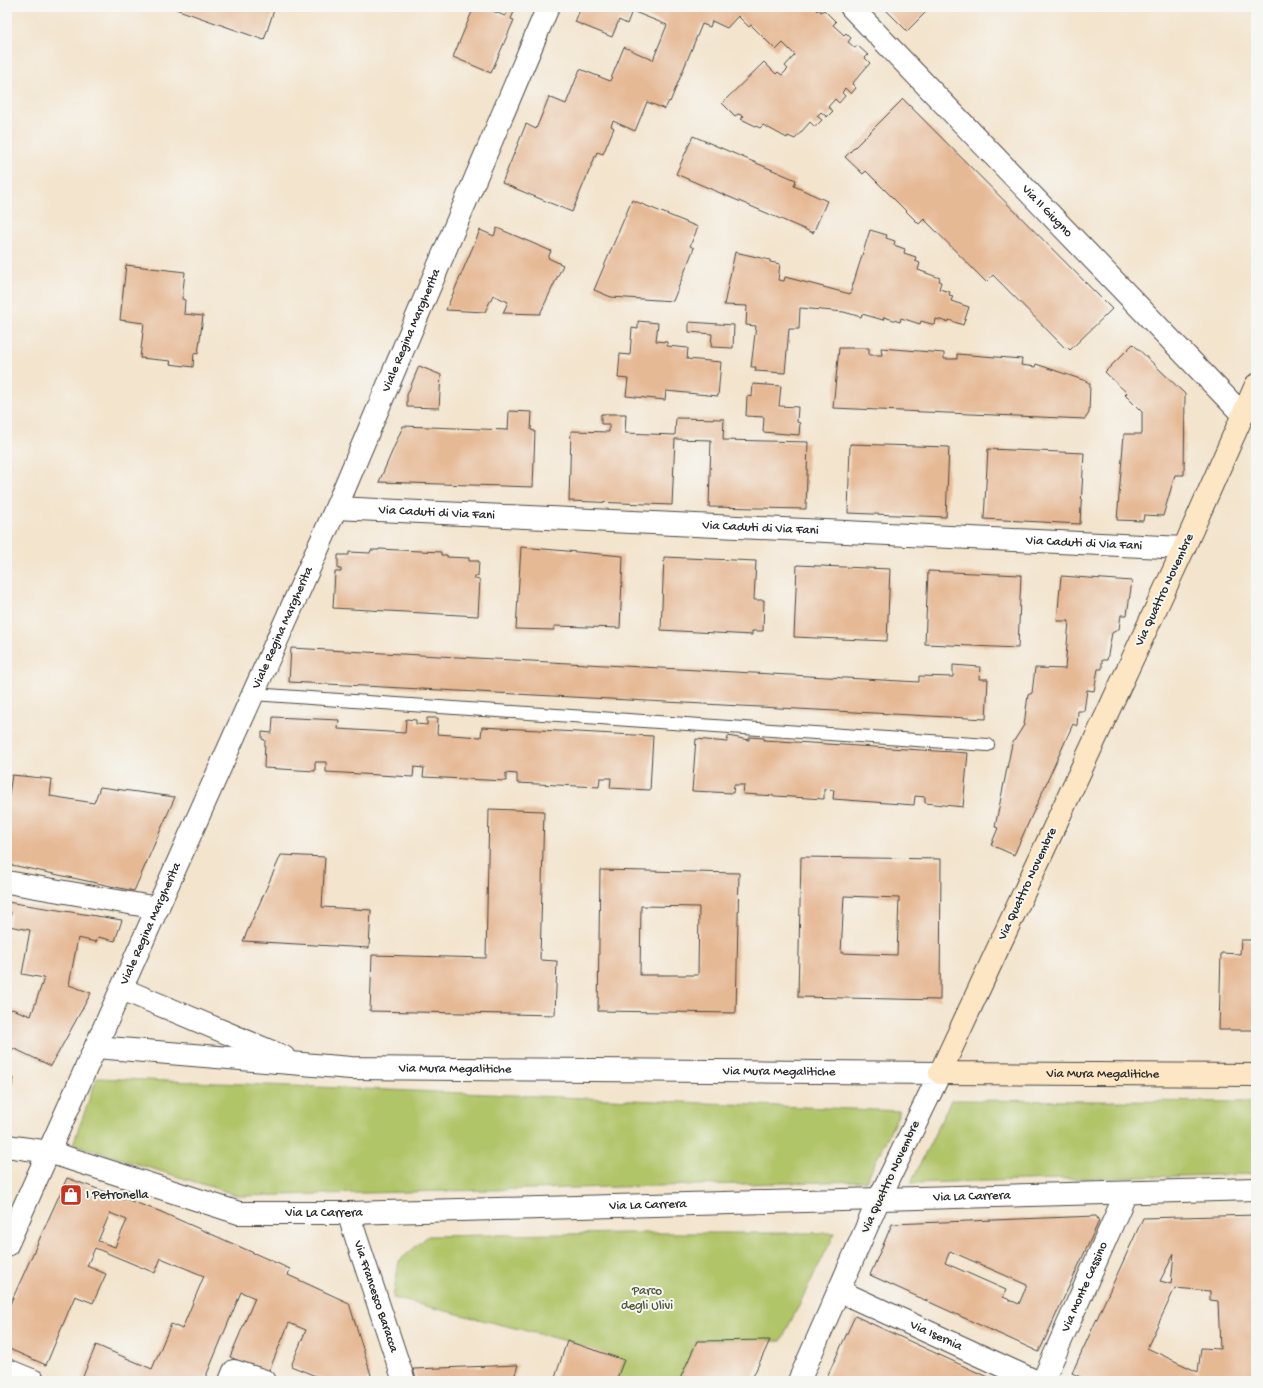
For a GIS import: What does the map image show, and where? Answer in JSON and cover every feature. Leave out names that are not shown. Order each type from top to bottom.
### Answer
[{"type":"main road","name":"Via Quattro Novembre","points":[[940,1073],[1184,548],[1256,385]]},
{"type":"main road","name":"Via Mura Megalitiche","points":[[940,1073],[1256,1074]]},
{"type":"street","name":"Viale Regina Margherita","points":[[7,1245],[336,508],[548,7]]},
{"type":"street","name":"Via II Giugno","points":[[851,7],[1243,415]]},
{"type":"street","name":"Via Caduti di Via Fani","points":[[336,508],[1184,548]]},
{"type":"street","points":[[7,882],[158,908]]},
{"type":"street","points":[[122,989],[301,1065]]},
{"type":"street","name":"Via Mura Megalitiche","points":[[96,1047],[301,1065],[367,1068],[940,1073]]},
{"type":"street","name":"Via Quattro Novembre","points":[[799,1381],[879,1199],[940,1073]]},
{"type":"street","name":"Via La Carrera","points":[[7,1146],[49,1152],[239,1213],[348,1213],[1256,1189]]},
{"type":"street","name":"Via Monte Cassino","points":[[1043,1381],[1126,1193]]},
{"type":"street","name":"Via Francesco Baracca","points":[[348,1213],[404,1381]]},
{"type":"street","name":"Via Isernia","points":[[839,1291],[1035,1381]]},
{"type":"street","points":[[7,1370],[34,1381]]},
{"type":"street","points":[[230,1381],[234,1371],[265,1381]]},
{"type":"lane","points":[[253,694],[988,745]]},
{"type":"green space","points":[[97,1078],[900,1111],[866,1181],[240,1196],[73,1144]]},
{"type":"green space","points":[[951,1100],[1256,1102],[1256,1174],[911,1183]]},
{"type":"green space","name":"Parco degli Ulivi","points":[[630,1233],[835,1233],[781,1341],[697,1341],[679,1381],[616,1381],[624,1361],[567,1341],[393,1298],[399,1261],[428,1236]]},
{"type":"building","points":[[170,7],[275,7],[264,40]]},
{"type":"building","points":[[474,7],[483,7],[505,16],[509,7],[516,7],[511,19],[514,20],[491,73],[453,57]]},
{"type":"building","points":[[581,7],[665,7],[674,12],[676,7],[813,7],[817,11],[819,9],[821,12],[824,10],[836,22],[833,25],[844,35],[846,33],[851,38],[848,42],[855,48],[857,45],[868,55],[865,58],[870,63],[852,84],[856,88],[851,94],[845,88],[842,93],[845,96],[839,103],[835,99],[828,107],[833,111],[827,117],[821,112],[817,116],[822,120],[815,127],[810,122],[795,139],[788,136],[787,138],[763,125],[760,128],[741,119],[744,116],[738,114],[735,116],[722,103],[764,62],[776,74],[778,72],[782,75],[788,69],[785,66],[795,55],[783,43],[776,50],[751,25],[749,27],[738,16],[727,28],[712,21],[710,27],[702,24],[670,102],[669,101],[665,109],[647,102],[635,131],[613,121],[611,126],[614,128],[603,154],[597,152],[572,212],[502,183],[526,124],[536,129],[549,97],[566,104],[580,69],[610,81],[624,47],[653,60],[667,25],[632,11],[627,24],[619,20],[612,37],[575,22]]},
{"type":"building","points":[[883,7],[931,7],[907,31]]},
{"type":"building","points":[[903,99],[1112,309],[1070,350],[1067,347],[1065,348],[993,275],[986,282],[924,219],[919,224],[866,171],[863,174],[845,157]]},
{"type":"building","points":[[693,136],[796,180],[794,186],[827,201],[813,233],[676,174]]},
{"type":"building","points":[[632,200],[698,227],[690,246],[694,248],[673,301],[611,297],[594,290]]},
{"type":"building","points":[[497,228],[551,251],[548,258],[563,265],[540,314],[503,313],[508,302],[493,295],[485,312],[446,310],[480,230],[494,236]]},
{"type":"building","points":[[870,230],[887,235],[886,238],[895,241],[894,245],[905,249],[904,253],[916,257],[915,261],[920,263],[918,270],[940,278],[939,281],[941,282],[939,289],[950,292],[949,295],[953,296],[951,301],[969,307],[963,325],[949,320],[948,322],[936,319],[935,325],[921,321],[920,324],[901,318],[900,322],[884,317],[883,320],[862,314],[861,317],[844,312],[800,308],[799,329],[789,329],[785,373],[755,371],[756,367],[751,367],[756,326],[746,325],[747,306],[724,305],[735,252],[770,260],[770,262],[780,264],[778,280],[784,281],[785,277],[850,294]]},
{"type":"building","points":[[126,265],[185,272],[182,299],[185,300],[184,314],[203,316],[198,354],[194,353],[193,367],[170,364],[171,361],[140,358],[144,323],[120,320]]},
{"type":"building","points":[[638,321],[658,323],[656,341],[667,342],[667,346],[688,348],[687,359],[721,362],[718,396],[666,391],[665,400],[626,396],[628,379],[618,378],[620,354],[630,355],[632,328],[638,329]]},
{"type":"building","points":[[689,322],[734,325],[733,348],[711,347],[712,334],[689,332]]},
{"type":"building","points":[[1133,344],[1185,394],[1184,475],[1175,475],[1163,516],[1144,515],[1143,521],[1117,520],[1124,434],[1142,434],[1142,412],[1125,395],[1127,393],[1105,372]]},
{"type":"building","points":[[839,348],[869,348],[869,355],[882,355],[881,348],[944,353],[944,359],[957,359],[957,354],[1022,359],[1021,365],[1035,367],[1036,364],[1086,381],[1090,384],[1089,413],[1085,419],[833,408]]},
{"type":"building","points":[[419,366],[441,375],[439,408],[407,407],[407,395]]},
{"type":"building","points":[[753,384],[781,386],[779,406],[798,407],[797,422],[800,423],[799,435],[763,432],[764,417],[746,416],[747,396],[752,397]]},
{"type":"building","points":[[509,411],[532,412],[531,430],[535,431],[533,487],[379,482],[403,426],[508,430]]},
{"type":"building","points":[[601,414],[626,414],[625,433],[675,435],[676,418],[724,419],[723,440],[808,442],[806,509],[709,507],[711,440],[675,439],[672,505],[569,501],[571,431],[609,432],[609,424],[601,424]]},
{"type":"building","points":[[850,444],[949,447],[946,517],[848,513]]},
{"type":"building","points":[[988,449],[1084,453],[1080,524],[984,519]]},
{"type":"building","points":[[521,547],[623,556],[620,628],[554,626],[554,630],[516,629]]},
{"type":"building","points":[[379,549],[441,552],[441,555],[447,555],[447,557],[469,558],[469,561],[479,561],[478,576],[475,576],[474,579],[480,580],[478,616],[333,608],[335,572],[341,572],[341,569],[338,569],[338,555],[349,555],[349,552],[370,553],[371,550]]},
{"type":"building","points":[[664,557],[756,561],[754,600],[764,600],[763,631],[752,631],[752,635],[661,630]]},
{"type":"building","points":[[797,565],[890,569],[887,641],[794,637]]},
{"type":"building","points":[[928,571],[1021,575],[1018,648],[925,644]]},
{"type":"building","points":[[1061,576],[1132,581],[1127,615],[1121,615],[1119,629],[1112,633],[1107,660],[1102,660],[1102,669],[1098,669],[1094,691],[1087,690],[1084,711],[1078,711],[1077,726],[1073,724],[1014,855],[991,845],[998,828],[995,827],[1012,744],[1024,725],[1028,695],[1032,693],[1035,668],[1065,669],[1069,621],[1057,621]]},
{"type":"building","points":[[291,648],[919,682],[919,676],[953,677],[953,665],[980,667],[979,679],[988,679],[986,719],[289,682]]},
{"type":"building","points":[[273,717],[339,720],[338,729],[405,733],[406,719],[416,720],[416,724],[427,725],[427,718],[438,718],[437,734],[481,737],[482,727],[653,736],[650,790],[610,788],[611,778],[600,778],[599,787],[517,783],[517,774],[506,773],[506,781],[423,777],[424,768],[414,767],[413,777],[326,772],[326,762],[315,762],[315,771],[264,768],[265,740],[262,739],[262,732],[272,733]]},
{"type":"building","points":[[728,736],[749,740],[749,737],[764,738],[764,740],[968,753],[963,807],[925,803],[925,797],[915,796],[914,805],[833,799],[834,790],[824,789],[824,799],[743,794],[744,785],[734,785],[733,793],[692,791],[696,739],[727,742]]},
{"type":"building","points":[[12,775],[52,779],[50,796],[94,803],[100,787],[175,797],[134,891],[7,864],[7,807]]},
{"type":"building","points":[[489,809],[544,811],[540,960],[557,961],[555,1015],[370,1011],[372,955],[486,958]]},
{"type":"building","points":[[281,855],[325,857],[322,907],[371,910],[369,948],[243,941]]},
{"type":"building","points":[[801,857],[941,859],[940,1000],[798,997]],"holes":[[[844,896],[899,898],[897,955],[841,953]]]},
{"type":"building","points":[[600,870],[739,873],[736,1013],[598,1011]],"holes":[[[641,906],[699,907],[698,975],[640,975]]]},
{"type":"building","points":[[7,902],[122,920],[115,941],[98,937],[96,942],[78,938],[69,985],[91,993],[51,1066],[15,1049],[7,1048],[7,1014],[12,1009],[31,1016],[44,978],[22,974],[30,930],[9,926],[11,912],[7,912]]},
{"type":"building","points":[[1241,940],[1256,940],[1256,1030],[1219,1030],[1221,953],[1240,954]]},
{"type":"building","points":[[7,1077],[13,1078],[8,1112],[7,1112]]},
{"type":"building","points":[[67,1178],[159,1211],[290,1269],[288,1275],[349,1303],[371,1375],[365,1381],[328,1381],[291,1366],[306,1330],[289,1323],[268,1373],[230,1357],[255,1298],[241,1292],[204,1381],[81,1381],[96,1345],[152,1369],[171,1324],[182,1329],[204,1276],[161,1258],[155,1273],[95,1248],[87,1266],[106,1274],[93,1303],[75,1296],[46,1365],[7,1348],[7,1311]],"holes":[[[110,1213],[127,1220],[115,1247],[98,1241]]]},
{"type":"building","points":[[1256,1215],[1256,1381],[1089,1381],[1072,1373],[1143,1218]],"holes":[[[1174,1254],[1171,1284],[1160,1281]],[[1175,1288],[1210,1291],[1210,1300],[1218,1301],[1220,1349],[1201,1348],[1198,1372],[1147,1348]]]},
{"type":"building","points":[[1096,1216],[1099,1221],[1039,1352],[870,1275],[892,1224]],"holes":[[[950,1251],[1027,1285],[1019,1304],[1003,1297],[1006,1290],[945,1263]]]},
{"type":"building","points":[[855,1316],[996,1381],[825,1381]]},
{"type":"building","points":[[770,1340],[751,1381],[679,1381],[697,1341]]},
{"type":"building","points":[[567,1341],[624,1360],[616,1381],[554,1381]]},
{"type":"building","points":[[518,1365],[513,1381],[417,1381],[413,1369]]},
{"type":"place","name":"I Petronella","points":[[71,1195]]}]
